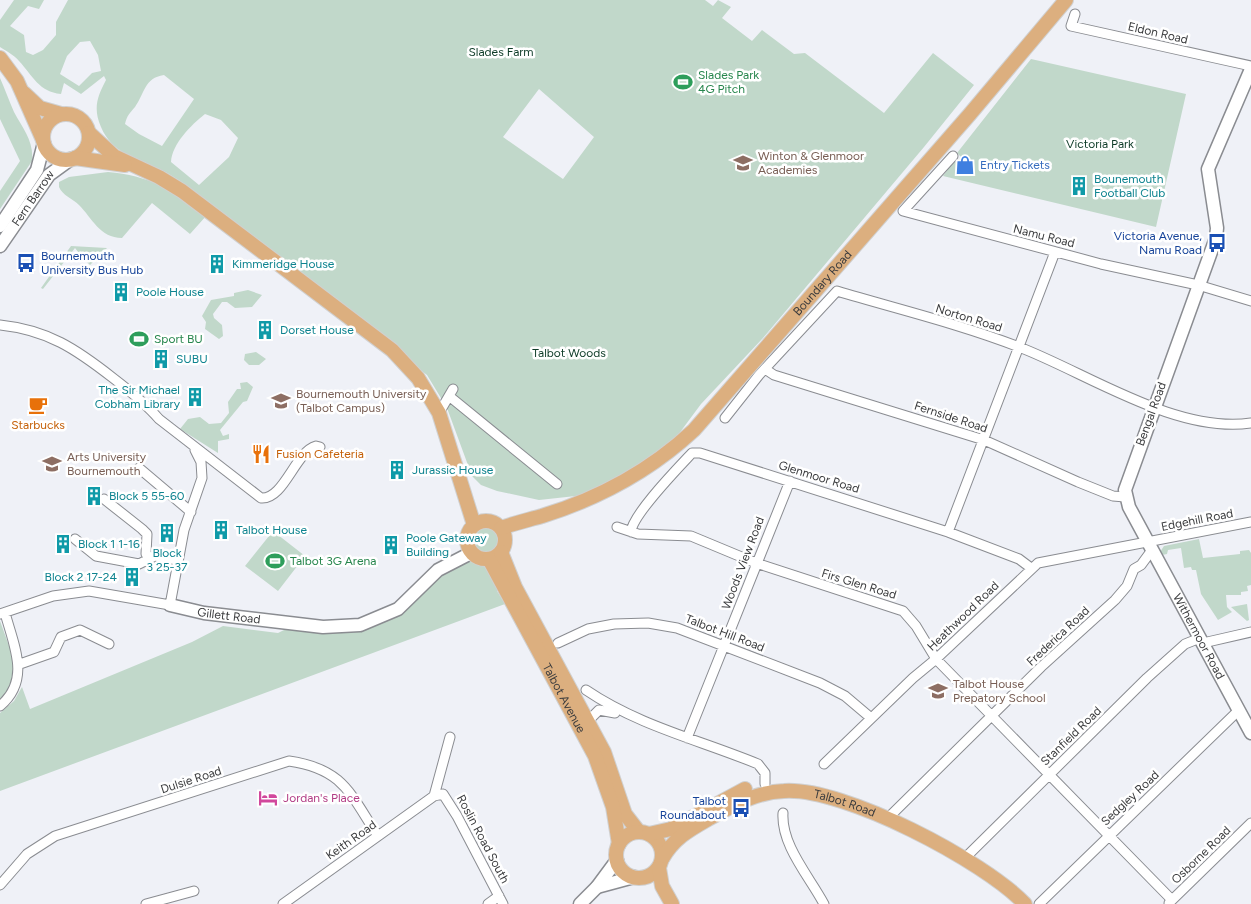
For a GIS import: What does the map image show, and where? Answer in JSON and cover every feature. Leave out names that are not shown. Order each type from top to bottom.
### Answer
[{"type":"main road","name":"Boundary Road","points":[[503,532],[540,516],[584,501],[635,476],[670,453],[694,430],[970,114],[1066,0]]},
{"type":"main road","points":[[0,58],[21,90],[44,142],[54,156],[133,166]]},
{"type":"main road","points":[[21,90],[40,108],[78,117],[86,125],[88,133],[86,148],[73,158]]},
{"type":"main road","points":[[44,142],[47,124],[61,114]]},
{"type":"main road","points":[[88,133],[114,156],[159,177],[182,191],[392,350],[418,378],[439,413],[478,523]]},
{"type":"main road","points":[[493,522],[503,532],[505,543],[495,555],[477,557],[470,550],[467,537],[478,523],[493,522]]},
{"type":"main road","name":"Talbot Avenue","points":[[495,555],[515,587],[588,721],[610,766],[625,814],[644,833]]},
{"type":"main road","name":"Talbot Avenue","points":[[495,555],[595,756],[613,807],[619,844]]},
{"type":"main road","points":[[670,900],[639,877],[623,871],[617,860],[619,844],[626,836],[671,829],[726,798],[745,789],[765,784],[807,786],[849,802]]},
{"type":"main road","name":"Talbot Road","points":[[660,863],[678,836],[750,797],[775,792],[796,791],[849,802],[925,837],[964,859],[1016,894],[1026,904]]},
{"type":"main road","points":[[644,833],[660,844],[660,863],[670,900]]},
{"type":"main road","points":[[639,877],[660,863]]},
{"type":"street","name":"Eldon Road","points":[[1075,14],[1071,26],[1251,68]]},
{"type":"street","name":"Bengal Road","points":[[1125,497],[1128,477],[1216,238],[1217,228],[1208,169],[1251,68]]},
{"type":"street","name":"Fern Barrow","points":[[0,226],[37,170],[44,142]]},
{"type":"street","name":"Namu Road","points":[[953,156],[904,211],[1055,252],[1198,285],[1251,300]]},
{"type":"street","name":"Fern Barrow","points":[[0,246],[49,175],[73,158]]},
{"type":"street","points":[[948,532],[1055,252]]},
{"type":"street","name":"Norton Road","points":[[725,418],[765,369],[837,291],[1019,347],[1120,394],[1154,406],[1210,423],[1251,423]]},
{"type":"street","points":[[4,325],[35,331],[72,348],[149,406],[159,419],[194,448],[255,495],[265,499],[273,495],[307,451],[316,446],[320,447]]},
{"type":"street","name":"Fernside Road","points":[[765,369],[774,375],[984,440],[1078,482],[1113,496],[1125,497]]},
{"type":"street","points":[[439,413],[451,392],[459,404],[557,484]]},
{"type":"street","points":[[170,605],[177,560],[190,512],[201,484],[201,462],[194,448]]},
{"type":"street","name":"Glenmoor Road","points":[[630,532],[635,520],[692,453],[700,453],[948,532],[1019,559],[1031,568]]},
{"type":"street","points":[[139,468],[190,512]]},
{"type":"street","name":"Woods View Road","points":[[687,738],[790,482]]},
{"type":"street","points":[[1125,497],[1150,546]]},
{"type":"street","points":[[104,499],[147,534],[146,554],[151,558]]},
{"type":"street","name":"Edgehill Road","points":[[1150,546],[1251,522]]},
{"type":"street","name":"Firs Glen Road","points":[[618,527],[630,532],[691,536],[756,563],[903,611],[916,626],[936,659],[1109,835],[1170,902]]},
{"type":"street","points":[[75,539],[96,556],[139,564],[155,556],[177,560]]},
{"type":"street","name":"Heathwood Road","points":[[824,764],[1031,568],[1046,561],[1150,546]]},
{"type":"street","name":"Withermoor Road","points":[[1150,546],[1251,733]]},
{"type":"street","name":"Frederica Road","points":[[887,819],[992,715],[1115,600],[1127,586],[1134,569],[1141,566],[1150,546]]},
{"type":"street","name":"Gillett Road","points":[[2,614],[53,596],[88,591],[170,605],[204,613],[323,628],[360,626],[398,610],[424,582],[470,550]]},
{"type":"street","points":[[0,706],[14,690],[20,664],[2,614]]},
{"type":"street","name":"Talbot Hill Road","points":[[558,643],[588,630],[631,622],[677,628],[838,691],[871,718]]},
{"type":"street","points":[[20,664],[54,652],[61,637],[80,630],[109,644]]},
{"type":"street","name":"Stanfield Road","points":[[964,859],[1185,644],[1251,632]]},
{"type":"street","points":[[586,690],[605,703],[641,721]]},
{"type":"street","points":[[588,721],[595,712],[603,709],[641,721],[758,764],[765,773],[765,784]]},
{"type":"street","name":"Sedgley Road","points":[[1039,904],[1239,710]]},
{"type":"street","points":[[434,796],[450,737]]},
{"type":"street","name":"Dulsie Road","points":[[0,886],[27,854],[56,836],[290,761],[318,767],[338,779],[378,836]]},
{"type":"street","name":"Roslin Road South","points":[[434,796],[443,794],[448,799],[501,900]]},
{"type":"street","name":"Keith Road","points":[[283,904],[434,796]]},
{"type":"street","points":[[784,813],[784,830],[794,854],[824,904]]},
{"type":"street","name":"Osborne Road","points":[[1170,902],[1251,823]]},
{"type":"street","points":[[580,904],[597,887],[617,860]]},
{"type":"street","points":[[597,887],[639,877]]},
{"type":"street","points":[[146,904],[194,891]]},
{"type":"street","points":[[488,904],[501,900]]},
{"type":"green space","name":"Talbot Woods","points":[[14,0],[44,0],[39,9],[28,6],[10,26],[24,35],[26,52],[33,55],[43,50],[56,35],[56,22],[68,0],[705,0],[713,6],[718,0],[731,7],[722,18],[752,41],[762,30],[794,54],[805,53],[884,113],[933,53],[974,85],[763,338],[701,404],[675,439],[638,469],[585,495],[539,500],[497,491],[481,485],[472,476],[447,408],[427,375],[186,185],[172,176],[125,154],[111,143],[101,127],[97,114],[98,98],[106,80],[104,76],[81,94],[64,83],[61,94],[53,93],[42,87],[17,59],[0,47],[0,20]],"holes":[[[90,41],[98,55],[101,71],[92,73],[79,86],[60,74],[67,56],[80,42]],[[164,75],[194,99],[162,146],[125,124],[146,87],[152,79]],[[539,89],[594,137],[563,179],[503,137]],[[205,114],[221,120],[238,138],[229,157],[199,185],[171,162],[175,148],[188,129]]]},
{"type":"green space","name":"Victoria Park","points":[[1031,59],[1186,94],[1156,227],[943,176],[954,161],[957,162],[961,157],[957,153]]},
{"type":"green space","points":[[0,78],[14,112],[27,135],[31,147],[32,161],[0,209],[0,191],[20,161],[0,119]]},
{"type":"green space","points":[[108,172],[136,177],[160,186],[184,199],[207,215],[190,234],[152,203],[122,238],[108,235],[97,226],[79,205],[63,192],[59,187],[59,182],[69,177]]},
{"type":"green space","points":[[71,246],[107,248],[90,265],[86,261],[89,258],[85,254],[82,257],[75,248],[43,289],[41,288]]},
{"type":"green space","points":[[248,290],[262,295],[252,307],[235,308],[227,302],[222,302],[213,314],[214,318],[222,325],[223,336],[219,339],[205,329],[206,322],[202,316],[211,300],[234,296],[234,293]]},
{"type":"green space","points":[[256,352],[266,359],[259,365],[249,365],[244,360],[245,354]]},
{"type":"green space","points":[[247,382],[253,387],[247,401],[243,402],[220,430],[223,436],[229,434],[229,439],[218,441],[218,453],[180,429],[188,419],[200,417],[209,424],[221,423],[229,413],[228,402],[237,389],[241,389],[240,383]]},
{"type":"green space","points":[[486,521],[493,522],[499,527],[504,533],[504,547],[499,553],[493,558],[486,559],[479,558],[473,553],[468,547],[467,540],[468,533],[473,527],[479,522]]},
{"type":"green space","name":"Talbot 3G Arena","points":[[273,531],[305,556],[278,591],[245,566]]},
{"type":"green space","points":[[1199,539],[1203,558],[1240,554],[1240,551],[1249,550],[1251,553],[1251,585],[1247,586],[1248,591],[1241,592],[1241,595],[1226,595],[1227,607],[1232,612],[1218,620],[1201,594],[1196,570],[1192,570],[1191,567],[1184,568],[1181,548],[1168,550],[1167,554],[1162,555],[1160,552],[1164,546]]},
{"type":"green space","points":[[467,560],[486,565],[501,589],[497,591],[505,604],[0,791],[0,713],[14,701],[22,687],[30,709],[192,642],[223,626],[278,633],[298,623],[372,622],[424,582]]},
{"type":"green space","points":[[1247,604],[1249,620],[1247,621],[1231,607]]},
{"type":"green space","points":[[0,621],[16,665],[13,685],[0,703]]},
{"type":"place","name":"Slades Park 4G Pitch","points":[[683,82]]},
{"type":"place","name":"Winton & Glenmoor Academies","points":[[743,163]]},
{"type":"place","name":"Entry Tickets","points":[[965,165]]},
{"type":"place","name":"Bounemouth Football Club","points":[[1079,186]]},
{"type":"place","name":"Victoria Avenue, Namu Road","points":[[1217,243]]},
{"type":"place","name":"Bournemouth University Bus Hub","points":[[26,263]]},
{"type":"place","name":"Kimmeridge House","points":[[217,264]]},
{"type":"place","name":"Poole House","points":[[121,292]]},
{"type":"place","name":"Dorset House","points":[[265,330]]},
{"type":"place","name":"Sport BU","points":[[139,339]]},
{"type":"place","name":"SUBU","points":[[161,359]]},
{"type":"place","name":"The Sir Michael Cobham Library","points":[[195,397]]},
{"type":"place","name":"Bournemouth University (Talbot Campus)","points":[[281,401]]},
{"type":"place","name":"Starbucks","points":[[38,405]]},
{"type":"place","name":"Fusion Cafeteria","points":[[261,454]]},
{"type":"place","name":"Arts University Bournemouth","points":[[52,464]]},
{"type":"place","name":"Jurassic House","points":[[397,470]]},
{"type":"place","name":"Block 5 55-60","points":[[94,496]]},
{"type":"place","name":"Talbot House","points":[[221,530]]},
{"type":"place","name":"Block 3 25-37","points":[[167,533]]},
{"type":"place","name":"Block 1 1-16","points":[[63,544]]},
{"type":"place","name":"Poole Gateway Building","points":[[391,545]]},
{"type":"place","name":"Talbot 3G Arena","points":[[275,561]]},
{"type":"place","name":"Block 2 17-24","points":[[132,577]]},
{"type":"place","name":"Talbot House Prepatory School","points":[[938,691]]},
{"type":"place","name":"Jordan's Place","points":[[268,798]]},
{"type":"place","name":"Talbot Roundabout","points":[[741,808]]},
{"type":"park label","name":"Slades Farm","points":[[501,52]]}]
